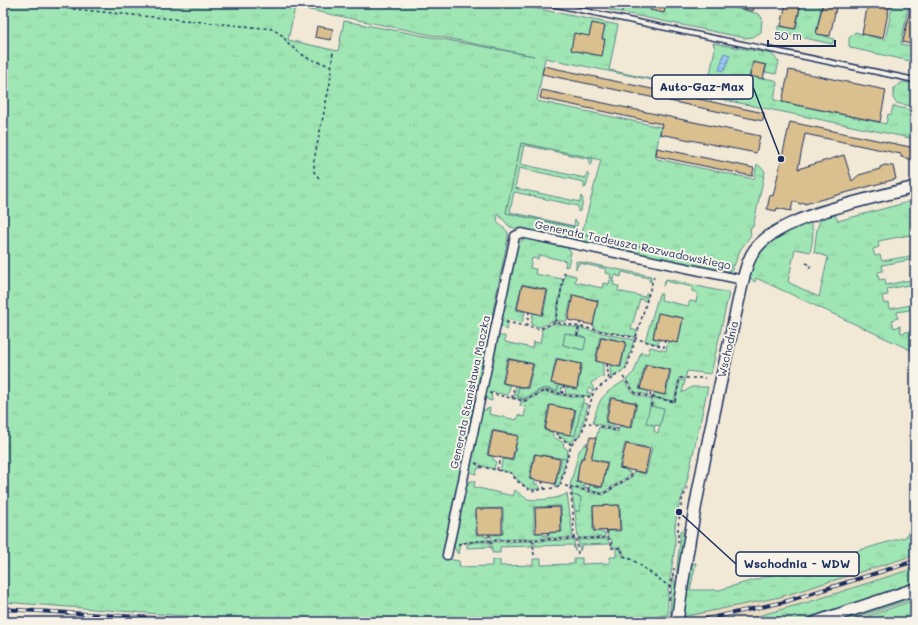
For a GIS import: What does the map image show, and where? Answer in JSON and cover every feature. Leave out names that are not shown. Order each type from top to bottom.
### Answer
[{"type":"street","name":"Wschodnia","points":[[677,622],[693,516],[747,266],[754,251],[766,238],[778,230],[814,214],[915,187]]},
{"type":"street","name":"Generała Tadeusza Rozwadowskiego","points":[[517,234],[524,234],[744,280]]},
{"type":"street","name":"Generała Stanisława Maczka","points":[[447,555],[513,240],[517,234]]},
{"type":"street","points":[[816,622],[915,589]]},
{"type":"lane","points":[[546,3],[915,80]]},
{"type":"path","points":[[13,3],[273,29],[284,36],[289,45],[307,58],[331,66]]},
{"type":"path","points":[[618,18],[627,3]]},
{"type":"path","points":[[319,178],[314,172],[314,160],[330,83],[333,51]]},
{"type":"path","points":[[806,263],[811,265],[808,271]]},
{"type":"path","points":[[555,322],[565,270]]},
{"type":"path","points":[[476,463],[482,467],[511,474],[528,490],[557,489],[561,486],[572,445],[582,433],[591,397],[598,388],[627,368],[654,276]]},
{"type":"path","points":[[527,326],[529,312]]},
{"type":"path","points":[[506,322],[540,329],[555,322],[636,339],[664,347],[665,340]]},
{"type":"path","points":[[577,336],[580,322]]},
{"type":"path","points":[[607,364],[609,381]]},
{"type":"path","points":[[623,377],[635,393],[675,402],[680,378],[706,378]]},
{"type":"path","points":[[512,398],[514,386]]},
{"type":"path","points":[[562,394],[564,386]]},
{"type":"path","points":[[491,394],[524,401],[544,391],[591,397]]},
{"type":"path","points":[[651,392],[651,406]]},
{"type":"path","points":[[589,423],[617,431],[618,425]]},
{"type":"path","points":[[557,432],[557,436],[572,445]]},
{"type":"path","points":[[497,470],[500,458]]},
{"type":"path","points":[[565,486],[603,494],[631,476],[632,470]]},
{"type":"path","points":[[542,481],[545,490]]},
{"type":"path","points":[[588,490],[589,485]]},
{"type":"path","points":[[570,487],[574,511],[575,539],[578,554]]},
{"type":"path","points":[[678,547],[678,527],[682,500]]},
{"type":"path","points":[[607,531],[607,538],[610,540],[611,548],[621,548],[624,556],[633,560],[670,587]]},
{"type":"path","points":[[548,532],[548,539]]},
{"type":"path","points":[[489,534],[491,548]]},
{"type":"path","points":[[459,544],[490,541],[607,538]]},
{"type":"path","points":[[533,540],[534,556]]},
{"type":"shaded area","points":[[915,555],[915,568],[812,601],[736,622],[681,622],[682,617],[780,597]]},
{"type":"green space","points":[[3,3],[509,3],[618,25],[609,70],[707,91],[715,48],[713,43],[772,54],[779,62],[776,74],[765,72],[767,65],[753,62],[749,76],[775,80],[777,83],[774,100],[886,124],[888,114],[891,115],[893,106],[915,111],[915,139],[705,96],[705,91],[545,58],[537,101],[661,127],[655,156],[657,159],[754,179],[757,164],[765,171],[753,227],[750,228],[751,235],[740,250],[734,266],[582,233],[601,160],[521,143],[506,213],[576,228],[574,236],[567,239],[510,227],[498,214],[497,222],[508,232],[508,238],[442,558],[459,561],[460,567],[492,566],[492,560],[500,560],[500,566],[533,565],[533,559],[541,559],[541,565],[574,564],[574,558],[582,558],[582,564],[610,563],[610,557],[616,557],[616,548],[620,549],[623,557],[625,557],[621,547],[612,547],[612,540],[608,537],[608,531],[621,531],[620,505],[593,506],[593,531],[605,533],[605,537],[578,538],[575,511],[579,511],[581,497],[572,495],[572,488],[603,495],[633,476],[634,471],[646,474],[652,448],[625,443],[619,468],[628,470],[627,472],[630,472],[630,475],[602,493],[589,490],[590,485],[602,488],[608,462],[581,457],[576,482],[584,484],[583,486],[587,487],[586,489],[570,486],[579,451],[587,442],[586,446],[594,447],[599,427],[618,432],[620,426],[632,428],[637,403],[610,397],[605,422],[613,424],[616,429],[593,423],[600,402],[610,390],[624,381],[634,394],[651,399],[647,423],[655,425],[654,431],[658,433],[664,409],[652,407],[654,398],[675,402],[680,380],[685,381],[682,393],[692,387],[708,387],[687,481],[677,512],[675,547],[668,591],[668,615],[654,617],[655,620],[668,617],[668,622],[263,622],[3,602]],"holes":[[[295,7],[534,56],[344,21],[338,51],[288,40]]]},
{"type":"green space","points":[[605,3],[733,3],[732,7],[759,14],[762,18],[761,32],[753,37],[745,38],[609,10]]},
{"type":"green space","points":[[801,3],[822,3],[816,33],[834,39],[832,44],[778,32],[778,26],[796,29]]},
{"type":"green space","points":[[893,3],[909,3],[901,44],[915,47],[915,62],[851,48],[849,46],[849,38],[855,32],[885,40]]},
{"type":"green space","points":[[903,82],[915,84],[915,107],[896,103],[893,98],[894,88]]},
{"type":"green space","points":[[521,143],[593,158],[592,164],[589,165],[590,159],[524,145],[520,164],[585,178],[587,173],[589,176],[586,187],[584,188],[584,182],[519,168],[515,188],[580,202],[581,196],[583,199],[581,210],[578,212],[578,206],[514,192],[510,212],[574,226],[575,220],[578,223],[576,227],[506,213]]},
{"type":"green space","points":[[903,183],[903,186],[766,232],[762,232],[814,207]]},
{"type":"green space","points":[[910,195],[912,195],[915,205],[915,234],[878,241],[879,247],[873,249],[875,256],[880,255],[882,261],[915,255],[915,259],[882,265],[883,271],[878,272],[879,280],[885,279],[886,285],[915,279],[915,284],[887,289],[888,295],[882,296],[884,304],[889,303],[890,309],[915,304],[915,309],[897,312],[898,318],[892,320],[894,328],[900,326],[901,333],[915,330],[915,352],[756,278],[755,282],[750,278],[752,266],[761,250],[775,238],[809,222],[813,232],[810,252],[795,249],[788,282],[819,297],[828,257],[814,252],[817,229],[821,218],[834,213],[838,221],[912,201]]},
{"type":"green space","points":[[582,235],[734,268],[733,270],[729,270],[729,272],[587,243],[583,240]]},
{"type":"green space","points":[[526,238],[567,247],[571,252],[568,266],[565,267],[566,261],[539,255],[538,259],[532,258],[530,268],[536,269],[535,274],[563,279],[555,320],[540,327],[531,325],[533,313],[543,315],[548,290],[522,284],[516,310],[525,312],[522,323],[507,319],[506,323],[508,324],[506,330],[502,327],[500,322],[517,244]]},
{"type":"green space","points":[[576,261],[651,276],[651,282],[649,281],[649,278],[622,272],[621,277],[615,275],[614,279],[610,278],[611,274],[605,273],[606,269],[579,263],[576,269]]},
{"type":"green space","points":[[565,273],[576,276],[575,282],[602,288],[603,283],[609,284],[610,280],[614,281],[613,285],[619,286],[618,291],[645,297],[646,293],[648,293],[646,301],[640,299],[631,329],[637,331],[635,337],[594,329],[595,326],[593,326],[598,300],[572,295],[566,322],[556,320]]},
{"type":"green space","points":[[666,279],[729,293],[711,374],[687,371],[685,379],[679,378],[674,401],[653,397],[654,393],[666,395],[671,370],[645,364],[639,389],[648,391],[647,395],[635,392],[626,380],[634,372],[641,352],[648,354],[650,347],[666,351],[668,341],[678,343],[683,318],[667,315],[656,321],[653,338],[660,340],[658,341],[658,344],[645,341],[659,294],[662,294],[661,300],[688,306],[690,301],[696,302],[698,293],[692,291],[692,287],[665,281]]},
{"type":"green space","points":[[554,323],[578,328],[576,336],[565,333],[563,345],[583,350],[586,338],[578,336],[580,328],[634,340],[625,369],[611,378],[610,365],[621,367],[626,342],[600,336],[595,361],[603,363],[603,378],[602,376],[591,383],[594,390],[593,391],[589,388],[587,393],[592,393],[590,396],[565,394],[566,387],[577,389],[582,364],[556,358],[551,383],[559,385],[557,391],[546,389],[540,390],[528,397],[517,397],[519,387],[528,389],[534,364],[507,358],[502,383],[510,385],[508,395],[491,392],[492,401],[488,400],[485,395],[497,338],[500,336],[505,336],[505,342],[532,348],[533,342],[540,343],[541,330]]},
{"type":"green space","points":[[565,333],[586,338],[584,350],[563,345]]},
{"type":"green space","points":[[559,385],[562,386],[561,393],[544,390],[524,400],[514,398],[516,386],[519,387],[517,396],[523,399],[544,388],[557,391]]},
{"type":"green space","points":[[544,392],[571,397],[584,397],[575,436],[571,435],[576,410],[549,405],[544,430],[552,432],[553,437],[564,443],[563,446],[568,450],[566,459],[534,454],[529,479],[535,480],[535,484],[538,484],[541,489],[529,489],[512,473],[500,470],[503,459],[513,461],[518,435],[492,430],[487,455],[493,457],[493,460],[496,461],[494,469],[482,466],[477,462],[476,464],[482,468],[478,468],[476,474],[472,473],[470,467],[482,411],[490,408],[489,414],[517,420],[518,415],[524,417],[526,407],[520,406],[521,401],[524,402]]},
{"type":"green space","points":[[582,403],[588,404],[580,435],[570,443],[558,435],[558,433],[575,436]]},
{"type":"green space","points":[[650,406],[664,409],[660,426],[646,423]]},
{"type":"green space","points":[[562,458],[566,459],[559,487],[555,486]]},
{"type":"green space","points":[[470,481],[475,481],[474,487],[513,496],[515,490],[524,497],[532,500],[560,497],[567,493],[573,538],[549,538],[549,533],[562,532],[561,506],[534,507],[534,533],[543,533],[543,535],[547,535],[547,538],[491,540],[491,535],[503,534],[503,508],[475,509],[476,535],[484,535],[484,537],[488,536],[488,540],[460,543],[458,554],[453,545],[466,487]]},
{"type":"green space","points":[[572,495],[581,497],[580,511],[575,511]]},
{"type":"green space","points":[[915,517],[915,555],[780,597],[682,617],[689,564],[696,563],[690,590],[719,590],[906,537]]},
{"type":"green space","points":[[680,531],[683,531],[684,544],[678,584],[677,565]]},
{"type":"green space","points":[[608,539],[609,544],[582,545],[580,551],[578,540]]},
{"type":"green space","points":[[574,540],[575,551],[573,545],[535,546],[534,541]]},
{"type":"green space","points":[[532,541],[533,546],[500,547],[500,553],[492,553],[492,542]]},
{"type":"green space","points":[[475,542],[490,542],[490,547],[467,548],[467,544]]},
{"type":"green space","points":[[915,568],[915,584],[801,622],[736,622],[812,601]]},
{"type":"green space","points":[[673,575],[677,591],[673,622],[670,622],[671,592]]},
{"type":"green space","points":[[915,594],[915,598],[843,622],[833,622]]},
{"type":"green space","points":[[915,600],[915,622],[850,622]]},
{"type":"water","points":[[724,53],[730,55],[724,71],[719,70]]},
{"type":"building","points":[[651,3],[666,3],[664,13],[650,10]]},
{"type":"building","points":[[729,3],[755,3],[753,11],[729,6]]},
{"type":"building","points":[[786,3],[801,3],[795,29],[781,26]]},
{"type":"building","points":[[823,3],[837,3],[830,36],[816,34]]},
{"type":"building","points":[[868,3],[890,3],[883,38],[862,34]]},
{"type":"building","points":[[911,3],[915,3],[915,45],[903,42]]},
{"type":"building","points":[[592,23],[605,26],[602,39],[605,39],[602,56],[571,50],[574,33],[589,36]]},
{"type":"building","points":[[317,26],[333,29],[331,40],[315,37]]},
{"type":"building","points":[[753,62],[766,65],[763,79],[750,76]]},
{"type":"building","points":[[544,66],[764,113],[763,121],[542,74]]},
{"type":"building","points":[[789,70],[886,90],[880,122],[782,102]]},
{"type":"building","points":[[542,90],[760,136],[756,153],[660,134],[662,124],[540,98]]},
{"type":"building","points":[[790,122],[915,148],[915,155],[911,154],[910,159],[901,157],[901,154],[805,134],[798,169],[844,155],[852,181],[859,175],[880,169],[880,167],[885,165],[893,166],[896,179],[805,204],[800,204],[793,201],[791,211],[777,208],[776,211],[767,209],[770,195],[773,196]]},
{"type":"building","points":[[657,148],[754,168],[752,176],[656,156]]},
{"type":"building","points":[[522,285],[547,290],[542,315],[517,309]]},
{"type":"building","points":[[573,295],[598,301],[593,325],[568,320]]},
{"type":"building","points":[[658,313],[683,318],[678,343],[653,338]]},
{"type":"building","points":[[601,337],[626,342],[620,367],[596,361]]},
{"type":"building","points":[[508,359],[533,364],[527,388],[503,383]]},
{"type":"building","points":[[557,359],[581,364],[577,389],[551,383]]},
{"type":"building","points":[[646,365],[670,370],[665,395],[640,389]]},
{"type":"building","points":[[611,398],[636,403],[631,428],[606,422]]},
{"type":"building","points":[[550,405],[575,410],[570,435],[545,430]]},
{"type":"building","points":[[493,431],[518,436],[512,460],[488,455]]},
{"type":"building","points":[[590,437],[596,438],[591,459],[607,463],[602,487],[577,482],[579,465],[582,458],[584,458]]},
{"type":"building","points":[[626,444],[650,449],[645,473],[620,468]]},
{"type":"building","points":[[535,454],[560,459],[555,484],[530,479]]},
{"type":"building","points":[[619,505],[620,530],[594,531],[593,506]]},
{"type":"building","points":[[560,507],[561,532],[536,533],[535,508]]},
{"type":"building","points":[[476,509],[502,509],[502,534],[477,534]]},
{"type":"railway","points":[[692,622],[784,602],[915,561]]},
{"type":"railway","points":[[3,609],[222,622]]},
{"type":"place","name":"Auto-Gaz-Max","points":[[781,159]]},
{"type":"place","name":"Wschodnia - WDW","points":[[679,512]]}]
